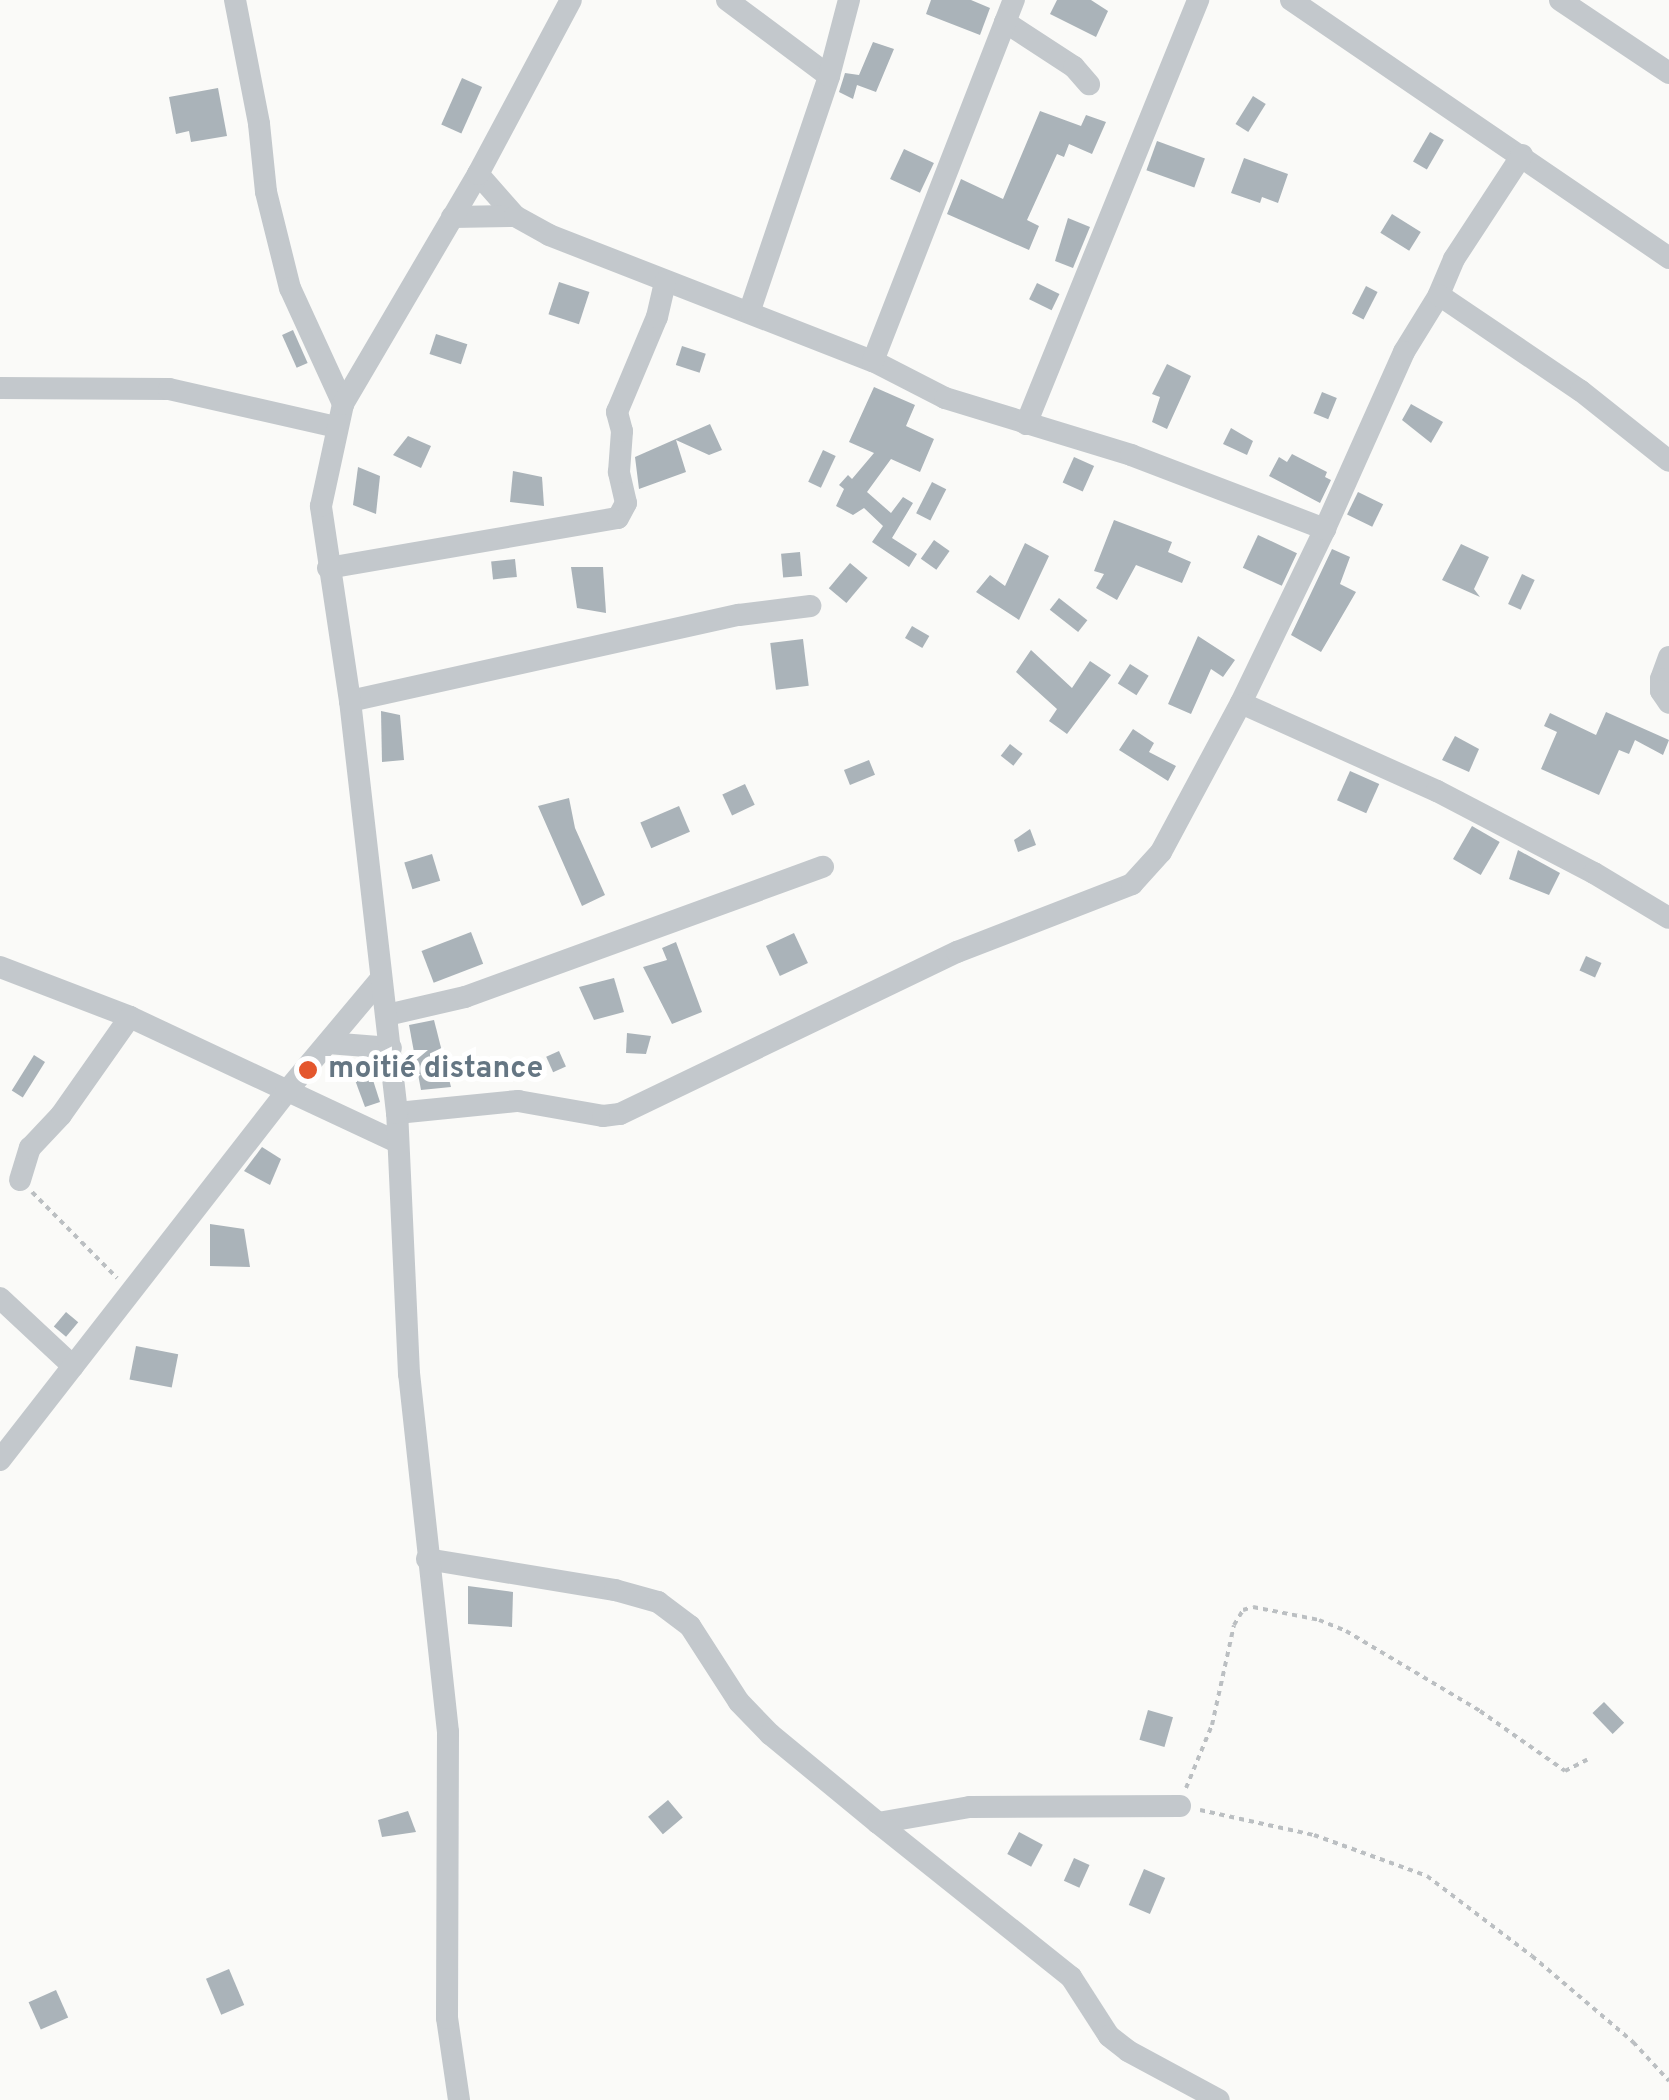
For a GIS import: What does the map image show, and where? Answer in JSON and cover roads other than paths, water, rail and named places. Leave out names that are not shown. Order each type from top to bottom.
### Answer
[{"type":"street","points":[[236,0],[259,124],[266,192],[286,273],[340,415]]},
{"type":"street","points":[[454,2098],[447,2018],[448,1732],[409,1374],[397,1113],[350,701],[321,506],[340,415],[478,174],[571,0]]},
{"type":"street","points":[[727,0],[829,76]]},
{"type":"street","points":[[750,310],[829,76],[849,0]]},
{"type":"street","points":[[1026,424],[1198,0]]},
{"type":"street","points":[[1291,0],[1669,258]]},
{"type":"street","points":[[1560,0],[1669,73]]},
{"type":"street","points":[[873,360],[1010,11],[1089,84]]},
{"type":"street","points":[[397,1113],[518,1101],[604,1116],[620,1114],[957,952],[1132,884],[1161,852],[1240,702],[1325,530],[1404,352],[1454,259],[1522,155]]},
{"type":"street","points":[[478,174],[515,216],[549,235],[873,360],[945,398],[1131,455],[1325,530]]},
{"type":"street","points":[[452,217],[515,216]]},
{"type":"street","points":[[328,568],[618,518],[626,503],[618,472],[622,430],[616,412],[657,318],[666,282]]},
{"type":"street","points":[[1438,295],[1581,391],[1669,461]]},
{"type":"street","points":[[0,388],[169,389],[340,415]]},
{"type":"street","points":[[350,701],[739,615],[810,606]]},
{"type":"street","points":[[1669,656],[1661,692],[1669,703]]},
{"type":"street","points":[[1240,702],[1437,791],[1594,873],[1669,918]]},
{"type":"street","points":[[388,1015],[465,997],[666,920],[823,867]]},
{"type":"street","points":[[0,966],[130,1017],[397,1142]]},
{"type":"street","points":[[0,1460],[286,1092],[380,980]]},
{"type":"street","points":[[20,1180],[30,1148],[61,1114],[130,1017]]},
{"type":"street","points":[[328,1043],[390,1048]]},
{"type":"street","points":[[0,1298],[72,1366]]},
{"type":"street","points":[[427,1559],[614,1590],[658,1602],[690,1626],[739,1702],[770,1734],[1072,1977],[1109,2036],[1128,2052],[1218,2100]]},
{"type":"street","points":[[878,1823],[970,1807],[1180,1806]]},
{"type":"place","name":"moitié distance","points":[[308,1070]]}]
